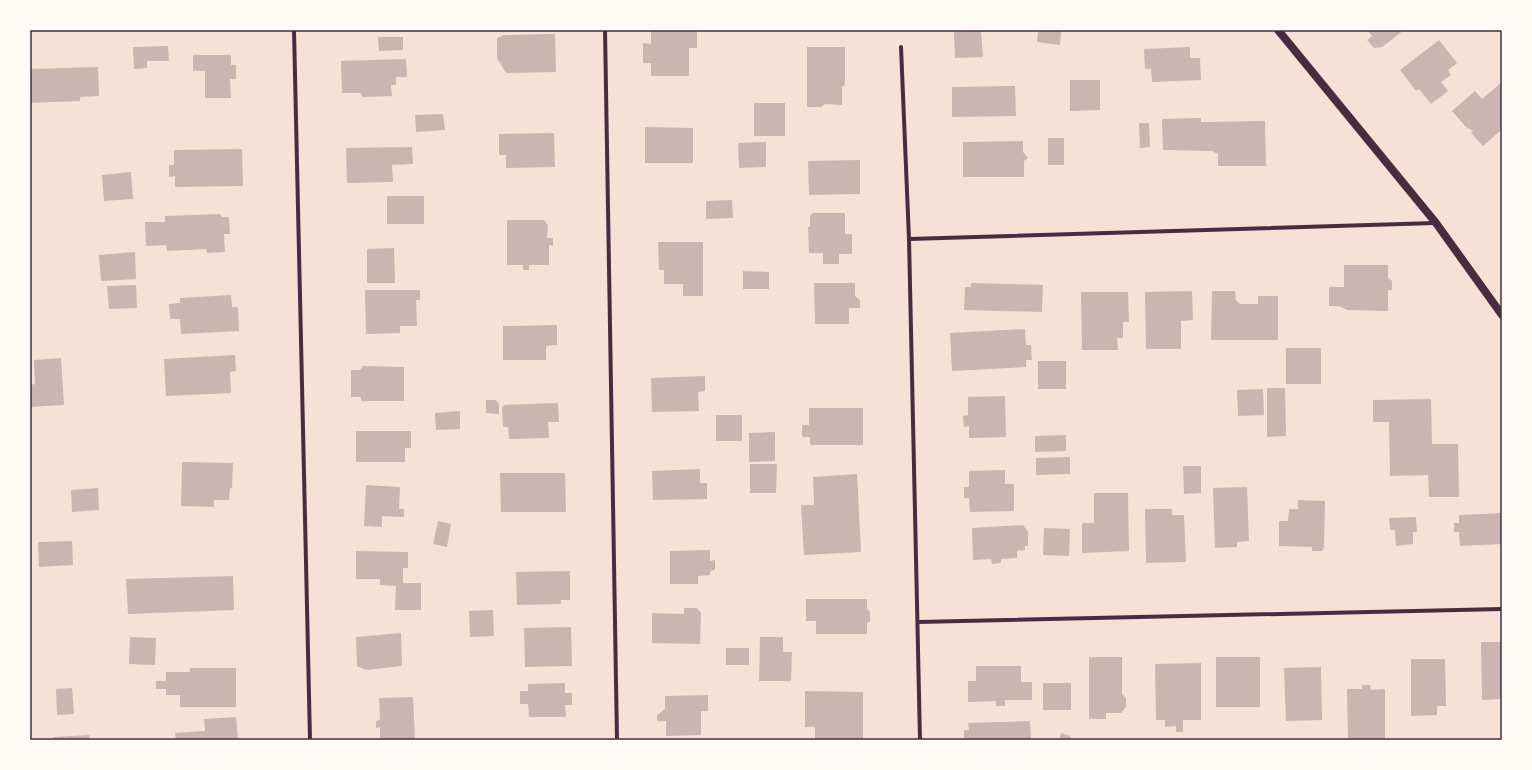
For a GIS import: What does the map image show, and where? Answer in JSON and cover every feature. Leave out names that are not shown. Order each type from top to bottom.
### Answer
[{"type":"main road","points":[[1278,30],[1436,223],[1502,315]]},
{"type":"street","points":[[294,30],[310,740]]},
{"type":"street","points":[[605,30],[618,740]]},
{"type":"street","points":[[901,47],[909,238],[920,740]]},
{"type":"street","points":[[909,238],[1436,223]]},
{"type":"street","points":[[918,622],[1502,609]]},
{"type":"building","points":[[651,30],[697,30],[697,48],[689,48],[689,76],[651,76],[651,63],[643,63],[643,43],[651,44]]},
{"type":"building","points":[[1038,30],[1061,31],[1060,45],[1037,42]]},
{"type":"building","points":[[1367,30],[1404,30],[1382,47],[1374,48],[1367,40],[1372,36]]},
{"type":"building","points":[[981,31],[983,57],[955,58],[954,32]]},
{"type":"building","points":[[555,34],[556,72],[506,73],[497,58],[497,38],[504,35]]},
{"type":"building","points":[[378,37],[403,37],[403,50],[379,51]]},
{"type":"building","points":[[1439,40],[1457,63],[1448,70],[1451,75],[1441,82],[1448,91],[1431,104],[1419,89],[1416,91],[1400,70]]},
{"type":"building","points":[[168,46],[169,61],[147,61],[147,68],[134,69],[133,47]]},
{"type":"building","points":[[807,47],[845,47],[845,85],[842,87],[842,105],[825,104],[821,107],[807,107]]},
{"type":"building","points":[[1190,47],[1190,58],[1200,58],[1201,80],[1152,82],[1151,69],[1145,69],[1144,49]]},
{"type":"building","points":[[193,55],[231,55],[231,65],[236,65],[236,79],[230,79],[231,98],[205,98],[205,71],[193,71]]},
{"type":"building","points":[[406,59],[407,77],[396,77],[396,85],[391,85],[392,96],[362,97],[361,93],[342,93],[341,61]]},
{"type":"building","points":[[98,67],[99,96],[80,97],[80,101],[30,103],[30,69]]},
{"type":"building","points":[[1070,80],[1100,80],[1100,110],[1070,111]]},
{"type":"building","points":[[1502,82],[1502,129],[1483,146],[1471,133],[1473,131],[1466,127],[1452,111],[1475,91],[1482,99]]},
{"type":"building","points":[[1015,86],[1016,116],[952,117],[952,87]]},
{"type":"building","points":[[754,103],[785,103],[785,136],[754,136]]},
{"type":"building","points":[[443,114],[445,130],[416,132],[415,115]]},
{"type":"building","points":[[1201,118],[1201,122],[1265,121],[1266,166],[1218,166],[1218,154],[1212,151],[1163,150],[1162,119]]},
{"type":"building","points":[[1139,123],[1149,123],[1150,147],[1140,148]]},
{"type":"building","points":[[645,127],[693,128],[693,163],[645,163]]},
{"type":"building","points":[[554,133],[555,167],[506,168],[506,155],[499,155],[499,134]]},
{"type":"building","points":[[1048,138],[1064,138],[1064,165],[1048,165]]},
{"type":"building","points":[[1023,141],[1023,152],[1028,158],[1024,161],[1024,177],[963,177],[963,142]]},
{"type":"building","points":[[766,142],[766,167],[739,168],[738,143]]},
{"type":"building","points":[[412,147],[413,164],[392,165],[393,182],[347,183],[346,148]]},
{"type":"building","points":[[242,149],[243,186],[175,187],[175,176],[169,177],[169,165],[174,165],[174,150]]},
{"type":"building","points":[[860,160],[860,194],[809,195],[808,161]]},
{"type":"building","points":[[131,172],[133,199],[104,201],[102,175]]},
{"type":"building","points":[[387,196],[424,196],[424,224],[387,224]]},
{"type":"building","points":[[732,200],[733,218],[706,219],[706,201]]},
{"type":"building","points":[[813,213],[845,213],[845,234],[852,234],[852,254],[839,254],[839,264],[823,264],[823,253],[809,253],[808,227],[810,227],[810,216]]},
{"type":"building","points":[[220,214],[222,217],[229,217],[230,234],[224,234],[225,252],[207,253],[206,249],[167,251],[166,245],[146,246],[145,222],[165,222],[165,216]]},
{"type":"building","points":[[507,220],[544,220],[548,225],[547,238],[553,238],[553,246],[549,245],[549,265],[529,265],[529,270],[523,270],[523,265],[507,265]]},
{"type":"building","points":[[658,242],[703,242],[703,296],[683,296],[683,284],[664,284],[664,270],[659,270]]},
{"type":"building","points":[[394,248],[395,283],[367,283],[367,249]]},
{"type":"building","points":[[135,252],[136,279],[101,281],[99,255]]},
{"type":"building","points":[[1344,265],[1388,265],[1388,278],[1392,281],[1392,290],[1388,290],[1388,311],[1347,310],[1339,306],[1329,306],[1329,287],[1344,287]]},
{"type":"building","points":[[743,271],[769,272],[769,289],[743,289]]},
{"type":"building","points":[[814,283],[855,283],[855,296],[860,300],[860,308],[849,308],[849,324],[815,324]]},
{"type":"building","points":[[971,283],[1043,285],[1042,312],[964,310],[965,287],[971,287]]},
{"type":"building","points":[[136,285],[137,308],[109,309],[107,286]]},
{"type":"building","points":[[365,290],[420,290],[420,300],[416,300],[417,326],[400,326],[400,333],[366,334]]},
{"type":"building","points":[[1192,291],[1193,320],[1181,321],[1181,349],[1146,349],[1145,292]]},
{"type":"building","points":[[1212,291],[1235,291],[1236,300],[1240,304],[1258,304],[1258,296],[1278,296],[1278,340],[1211,340]]},
{"type":"building","points":[[1081,292],[1128,292],[1129,322],[1123,322],[1123,338],[1117,338],[1118,350],[1082,350]]},
{"type":"building","points":[[231,295],[232,307],[238,307],[239,331],[181,334],[180,319],[170,319],[169,304],[180,303],[180,298]]},
{"type":"building","points":[[557,325],[557,345],[546,346],[546,360],[503,360],[503,326]]},
{"type":"building","points":[[1025,329],[1026,345],[1031,345],[1032,360],[1026,360],[1026,367],[952,371],[950,333]]},
{"type":"building","points":[[1286,348],[1321,348],[1321,384],[1286,384]]},
{"type":"building","points":[[235,355],[236,371],[230,372],[231,393],[166,396],[164,359]]},
{"type":"building","points":[[61,358],[64,405],[30,407],[30,385],[35,384],[34,360]]},
{"type":"building","points":[[1038,361],[1066,361],[1066,389],[1038,389]]},
{"type":"building","points":[[363,366],[404,367],[404,401],[361,401],[361,397],[351,397],[351,370],[360,370]]},
{"type":"building","points":[[705,376],[705,391],[698,392],[699,411],[652,412],[651,378]]},
{"type":"building","points":[[1267,388],[1285,388],[1286,436],[1267,437]]},
{"type":"building","points":[[1263,389],[1264,415],[1238,416],[1237,390]]},
{"type":"building","points":[[1005,396],[1006,437],[969,438],[969,426],[964,427],[963,416],[968,415],[968,397]]},
{"type":"building","points":[[1431,399],[1432,444],[1458,444],[1459,497],[1429,497],[1428,475],[1390,476],[1389,422],[1373,422],[1373,400]]},
{"type":"building","points":[[486,400],[496,400],[499,404],[499,414],[486,413]]},
{"type":"building","points":[[558,403],[559,422],[548,422],[549,438],[509,439],[508,427],[503,427],[502,408],[504,405]]},
{"type":"building","points":[[809,408],[863,408],[863,445],[810,445],[810,437],[802,437],[802,425],[809,425]]},
{"type":"building","points":[[460,411],[460,429],[436,430],[435,413]]},
{"type":"building","points":[[716,415],[742,415],[742,441],[716,441]]},
{"type":"building","points":[[356,431],[411,431],[411,448],[405,448],[405,462],[356,462]]},
{"type":"building","points":[[775,432],[775,461],[749,462],[749,433]]},
{"type":"building","points":[[1066,435],[1066,451],[1035,452],[1035,436]]},
{"type":"building","points":[[1070,457],[1070,474],[1036,475],[1036,458]]},
{"type":"building","points":[[182,462],[233,463],[232,488],[230,488],[229,500],[214,500],[214,507],[181,506]]},
{"type":"building","points":[[750,464],[777,464],[776,493],[750,493]]},
{"type":"building","points":[[1183,466],[1201,466],[1201,493],[1184,494]]},
{"type":"building","points":[[700,469],[700,483],[707,483],[707,499],[653,500],[652,471]]},
{"type":"building","points":[[1005,470],[1005,484],[1014,484],[1014,511],[970,512],[969,498],[964,498],[964,487],[969,487],[969,471]]},
{"type":"building","points":[[500,473],[565,473],[566,512],[501,512]]},
{"type":"building","points":[[857,474],[861,552],[804,555],[801,505],[814,505],[813,477]]},
{"type":"building","points":[[366,485],[400,487],[399,509],[404,509],[404,517],[382,516],[382,527],[364,526]]},
{"type":"building","points":[[1247,487],[1249,541],[1237,542],[1237,547],[1215,548],[1213,488]]},
{"type":"building","points":[[98,488],[99,510],[72,512],[71,490]]},
{"type":"building","points":[[1094,493],[1128,493],[1129,551],[1082,553],[1082,523],[1094,523]]},
{"type":"building","points":[[1298,500],[1325,501],[1324,548],[1322,551],[1312,551],[1312,547],[1279,546],[1279,521],[1288,521],[1289,509],[1298,509]]},
{"type":"building","points":[[1145,509],[1172,509],[1172,515],[1184,515],[1186,562],[1146,563]]},
{"type":"building","points":[[1502,513],[1502,544],[1460,546],[1459,532],[1454,532],[1454,523],[1459,523],[1459,515]]},
{"type":"building","points":[[1416,517],[1417,532],[1413,532],[1413,544],[1396,546],[1395,530],[1390,530],[1389,518]]},
{"type":"building","points":[[438,521],[451,524],[447,547],[433,544]]},
{"type":"building","points":[[1023,525],[1028,532],[1028,546],[1025,546],[1025,550],[1017,551],[1017,558],[1001,559],[1001,563],[992,564],[991,559],[973,560],[972,528]]},
{"type":"building","points":[[1044,528],[1070,529],[1069,556],[1043,555]]},
{"type":"building","points":[[72,541],[73,565],[39,567],[38,542]]},
{"type":"building","points":[[710,550],[710,561],[715,560],[715,570],[710,571],[710,575],[698,576],[698,584],[670,584],[670,551]]},
{"type":"building","points":[[356,551],[408,552],[408,568],[403,568],[403,583],[421,583],[421,610],[395,610],[396,586],[380,585],[380,579],[356,579]]},
{"type":"building","points":[[570,571],[570,600],[561,600],[561,604],[517,605],[516,572]]},
{"type":"building","points":[[233,576],[234,610],[128,614],[126,579]]},
{"type":"building","points":[[806,599],[867,599],[867,609],[870,612],[870,621],[867,623],[867,634],[816,634],[816,621],[806,621]]},
{"type":"building","points":[[684,608],[697,608],[701,613],[700,644],[652,643],[652,613],[684,614]]},
{"type":"building","points":[[493,610],[494,636],[470,637],[469,611]]},
{"type":"building","points":[[571,627],[572,666],[525,667],[524,628]]},
{"type":"building","points":[[401,633],[402,666],[366,670],[357,666],[356,637]]},
{"type":"building","points":[[130,637],[156,638],[155,665],[129,664]]},
{"type":"building","points":[[760,637],[783,637],[783,652],[792,652],[791,681],[759,681]]},
{"type":"building","points":[[1481,642],[1502,642],[1502,699],[1482,700]]},
{"type":"building","points":[[726,648],[749,648],[749,665],[726,665]]},
{"type":"building","points":[[1089,657],[1122,657],[1122,694],[1126,698],[1126,707],[1121,713],[1106,713],[1106,719],[1089,719]]},
{"type":"building","points":[[1216,657],[1260,657],[1260,707],[1216,707]]},
{"type":"building","points":[[1411,659],[1445,659],[1446,706],[1437,706],[1437,715],[1411,716]]},
{"type":"building","points":[[1201,663],[1201,720],[1183,720],[1183,732],[1176,732],[1176,726],[1165,727],[1165,720],[1156,720],[1155,664]]},
{"type":"building","points":[[976,666],[1021,666],[1021,682],[1032,682],[1032,700],[1005,700],[1005,706],[996,706],[996,701],[968,702],[968,681],[976,681]]},
{"type":"building","points":[[1321,667],[1322,720],[1286,721],[1284,668]]},
{"type":"building","points":[[190,668],[236,668],[236,707],[180,707],[180,695],[166,695],[166,689],[156,689],[156,681],[166,681],[166,672],[190,672]]},
{"type":"building","points":[[565,683],[565,693],[572,693],[572,705],[565,705],[566,717],[529,717],[528,704],[520,704],[520,691],[528,691],[528,684]]},
{"type":"building","points":[[1043,683],[1071,683],[1071,710],[1043,710]]},
{"type":"building","points":[[1362,685],[1370,685],[1371,690],[1385,689],[1385,740],[1348,740],[1347,689],[1362,689]]},
{"type":"building","points":[[72,688],[74,714],[57,715],[56,689]]},
{"type":"building","points":[[805,691],[863,692],[863,740],[815,740],[815,727],[805,727]]},
{"type":"building","points":[[708,695],[708,711],[701,711],[701,735],[666,736],[666,721],[657,721],[657,715],[665,709],[665,696]]},
{"type":"building","points":[[413,697],[415,740],[380,740],[380,727],[376,728],[376,721],[380,720],[379,698]]},
{"type":"building","points":[[236,717],[238,740],[176,740],[175,733],[205,731],[204,719]]},
{"type":"building","points":[[1030,721],[1031,740],[964,740],[964,730],[969,730],[968,723]]},
{"type":"building","points":[[1061,733],[1070,736],[1070,740],[1059,740]]},
{"type":"building","points":[[89,735],[90,740],[54,740],[53,737]]}]
